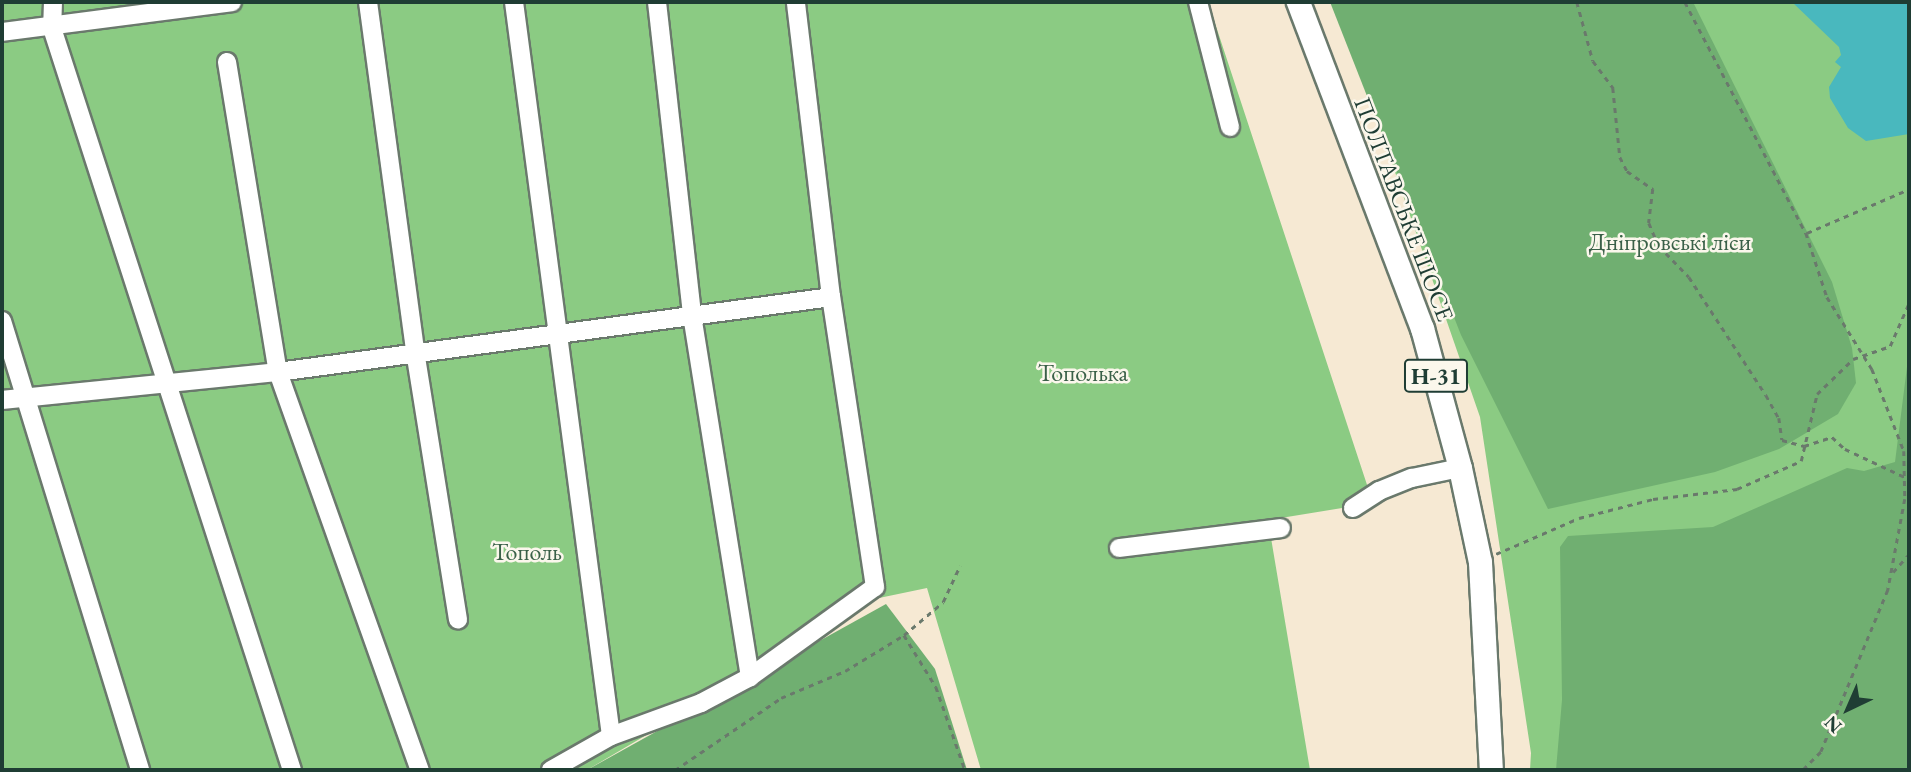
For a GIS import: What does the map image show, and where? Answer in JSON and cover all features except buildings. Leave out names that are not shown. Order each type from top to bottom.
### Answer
[{"type":"main road","name":"ПОЛТАВСЬКЕ ШОСЕ","points":[[1298,2],[1422,328],[1460,468],[1480,562],[1491,770]]},
{"type":"lane","points":[[53,2],[52,28],[292,770]]},
{"type":"lane","points":[[2,32],[52,28],[232,2]]},
{"type":"lane","points":[[369,2],[415,351],[458,620]]},
{"type":"lane","points":[[514,2],[555,333],[611,736]]},
{"type":"lane","points":[[657,2],[692,315],[750,677]]},
{"type":"lane","points":[[551,770],[611,736],[701,703],[750,677],[875,587],[831,298],[796,2]]},
{"type":"lane","points":[[1198,2],[1230,127]]},
{"type":"lane","points":[[227,62],[278,373],[420,770]]},
{"type":"lane","points":[[2,400],[278,373],[415,351],[831,298]]},
{"type":"lane","points":[[2,321],[28,397],[140,770]]},
{"type":"lane","points":[[1353,508],[1379,491],[1412,478],[1460,468]]},
{"type":"lane","points":[[1119,548],[1281,527]]},
{"type":"path","points":[[1577,2],[1593,61],[1613,88],[1620,157],[1627,171],[1653,189],[1649,223],[1659,246],[1689,277],[1766,395],[1779,418],[1782,440],[1804,446],[1832,437],[1845,449],[1909,479]]},
{"type":"path","points":[[1685,2],[1805,233],[1828,297],[1863,355],[1904,451],[1905,499],[1891,575],[1821,752],[1803,770]]},
{"type":"path","points":[[1805,233],[1853,217],[1891,193],[1909,189]]},
{"type":"path","points":[[1480,562],[1579,518],[1653,499],[1737,489],[1801,461],[1817,394],[1853,359],[1890,346],[1909,303]]},
{"type":"path","points":[[1891,575],[1909,554]]},
{"type":"path","points":[[675,770],[781,698],[845,671],[904,635],[943,602],[960,566]]},
{"type":"path","points":[[904,635],[936,687],[965,770]]},
{"type":"green space","points":[[2,2],[1208,2],[1373,503],[1268,520],[1310,770],[981,770],[927,588],[879,598],[587,770],[2,770]]},
{"type":"green space","points":[[1330,2],[1693,2],[1832,282],[1852,348],[1856,383],[1838,414],[1779,449],[1715,472],[1548,509],[1461,335]]},
{"type":"green space","name":"Дніпровські ліси","points":[[1336,2],[1909,2],[1909,770],[1530,770],[1531,753],[1480,417]]},
{"type":"green space","points":[[1909,351],[1909,770],[1556,770],[1562,700],[1560,547],[1568,536],[1713,527],[1847,468],[1864,471],[1895,462]]},
{"type":"green space","points":[[886,604],[935,669],[967,770],[587,770]]},
{"type":"water","points":[[1792,2],[1909,2],[1909,134],[1866,141],[1848,128],[1830,98],[1829,87],[1841,67],[1835,62],[1841,55],[1839,47]]},
{"type":"park label","name":"Тополька","points":[[1083,373]]},
{"type":"park label","name":"Тополь","points":[[527,552]]}]
